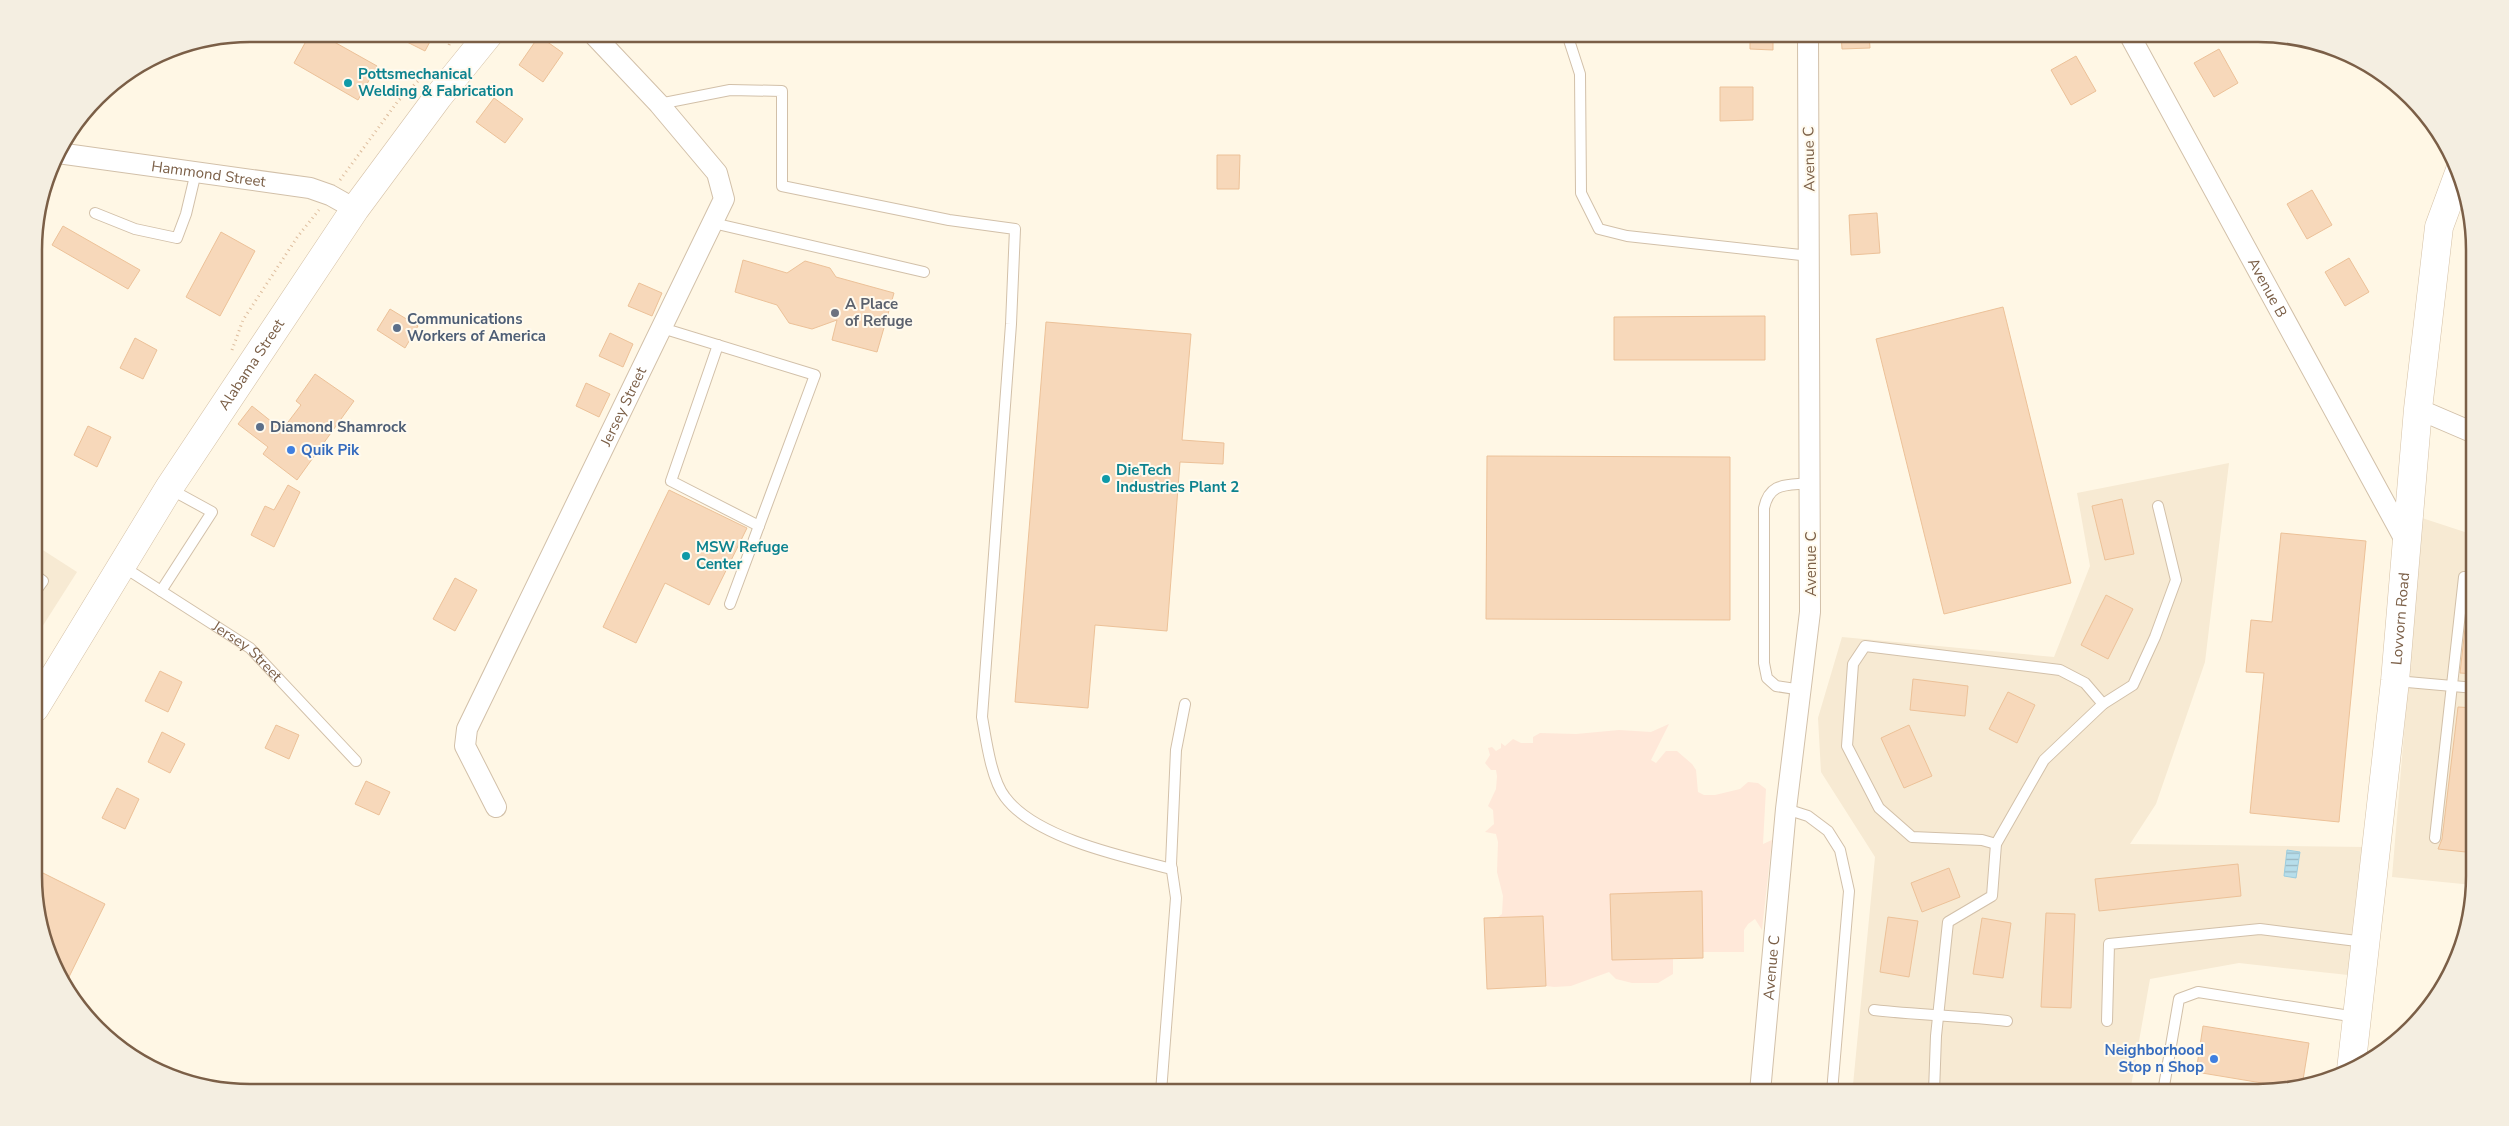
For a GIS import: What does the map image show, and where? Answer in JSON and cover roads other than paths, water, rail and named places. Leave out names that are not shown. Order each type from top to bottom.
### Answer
[{"type":"street","name":"Alabama Street","points":[[42,696],[169,488],[355,209],[438,97],[483,42]]},
{"type":"street","name":"Jersey Street","points":[[496,807],[465,746],[467,728],[724,199],[717,173],[659,104],[601,42]]},
{"type":"street","name":"Avenue C","points":[[1761,1084],[1786,809],[1810,612],[1808,42]]},
{"type":"street","name":"Avenue B","points":[[2133,42],[2405,540]]},
{"type":"street","name":"Hammond Street","points":[[66,154],[310,188],[330,195],[355,209]]},
{"type":"street","name":"Lovvorn Road","points":[[2351,1061],[2395,681],[2405,540],[2439,227],[2455,184]]},
{"type":"street","points":[[2418,409],[2466,430]]},
{"type":"lane","points":[[1570,42],[1580,74],[1581,193],[1599,229],[1627,236],[1810,256]]},
{"type":"lane","points":[[659,104],[730,90],[782,91],[782,186],[949,220],[1015,229],[1011,324],[982,716],[988,755],[1004,797],[1033,824],[1110,853],[1172,869]]},
{"type":"lane","points":[[95,213],[135,229],[177,238],[186,214],[196,172]]},
{"type":"lane","points":[[713,223],[924,272]]},
{"type":"lane","points":[[662,328],[814,375],[730,604]]},
{"type":"lane","points":[[718,345],[671,481],[758,526]]},
{"type":"lane","points":[[1802,690],[1776,686],[1767,678],[1764,663],[1764,508],[1767,495],[1776,487],[1811,483]]},
{"type":"lane","points":[[161,591],[212,512],[169,488]]},
{"type":"lane","points":[[1934,1084],[1938,1014],[1948,922],[1992,896],[1996,844],[2044,760],[2103,704],[2133,685],[2176,580],[2158,506]]},
{"type":"lane","name":"Jersey Street","points":[[121,565],[250,648],[356,761]]},
{"type":"lane","points":[[2435,838],[2464,577]]},
{"type":"lane","points":[[1996,844],[1982,840],[1912,837],[1879,808],[1847,746],[1853,664],[1865,646],[2060,670],[2085,683],[2103,704]]},
{"type":"lane","points":[[2395,681],[2466,687]]},
{"type":"lane","points":[[1162,1084],[1176,898],[1172,869],[1176,750],[1185,704]]},
{"type":"lane","points":[[1786,809],[1808,816],[1828,831],[1840,850],[1849,892],[1833,1084]]},
{"type":"lane","points":[[2107,1021],[2109,944],[2260,928],[2366,942]]},
{"type":"lane","points":[[2164,1084],[2179,999],[2198,992],[2357,1017]]},
{"type":"lane","points":[[1874,1010],[2007,1021]]},
{"type":"water","points":[[2287,850],[2300,852],[2296,878],[2284,876]]},
{"type":"place","name":"Pottsmechanical Welding & Fabrication","points":[[348,83]]},
{"type":"place","name":"A Place of Refuge","points":[[835,313]]},
{"type":"place","name":"Communications Workers of America","points":[[397,328]]},
{"type":"place","name":"Diamond Shamrock","points":[[260,427]]},
{"type":"place","name":"Quik Pik","points":[[291,450]]},
{"type":"place","name":"DieTech Industries Plant 2","points":[[1106,479]]},
{"type":"place","name":"MSW Refuge Center","points":[[686,556]]},
{"type":"place","name":"Neighborhood Stop n Shop","points":[[2214,1059]]}]
